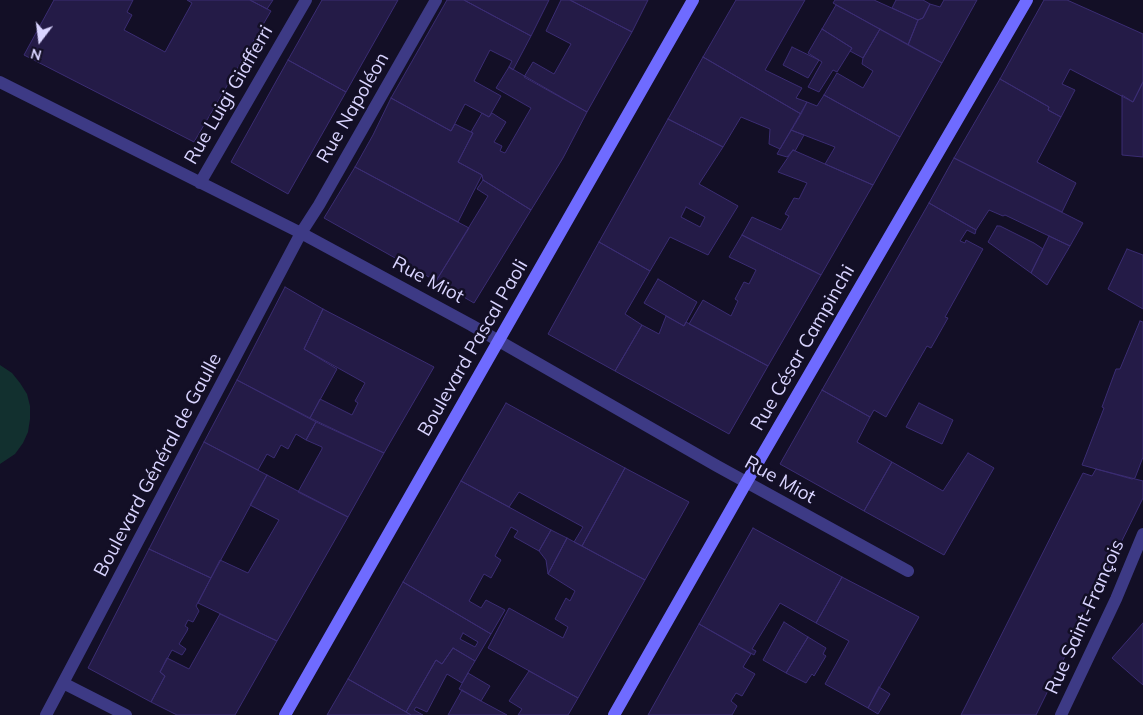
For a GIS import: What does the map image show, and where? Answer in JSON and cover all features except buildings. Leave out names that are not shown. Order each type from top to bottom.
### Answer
[{"type":"street","name":"Rue Luigi Giafferri","points":[[200,183],[306,0]]},
{"type":"street","name":"Rue Napoléon","points":[[301,233],[319,205],[436,0]]},
{"type":"street","name":"Boulevard Pascal Paoli","points":[[285,715],[693,0]]},
{"type":"street","name":"Rue César Campinchi","points":[[614,715],[746,483],[1027,0]]},
{"type":"street","name":"Rue Miot","points":[[0,82],[301,233],[471,325],[746,483],[908,571]]},
{"type":"street","name":"Boulevard Général de Gaulle","points":[[46,715],[301,233]]},
{"type":"street","name":"Rue Saint-François","points":[[1061,715],[1116,599],[1143,534]]},
{"type":"street","points":[[63,683],[126,715]]},
{"type":"green space","points":[[0,365],[12,373],[27,394],[30,406],[30,419],[28,432],[23,443],[15,454],[0,464]]}]
